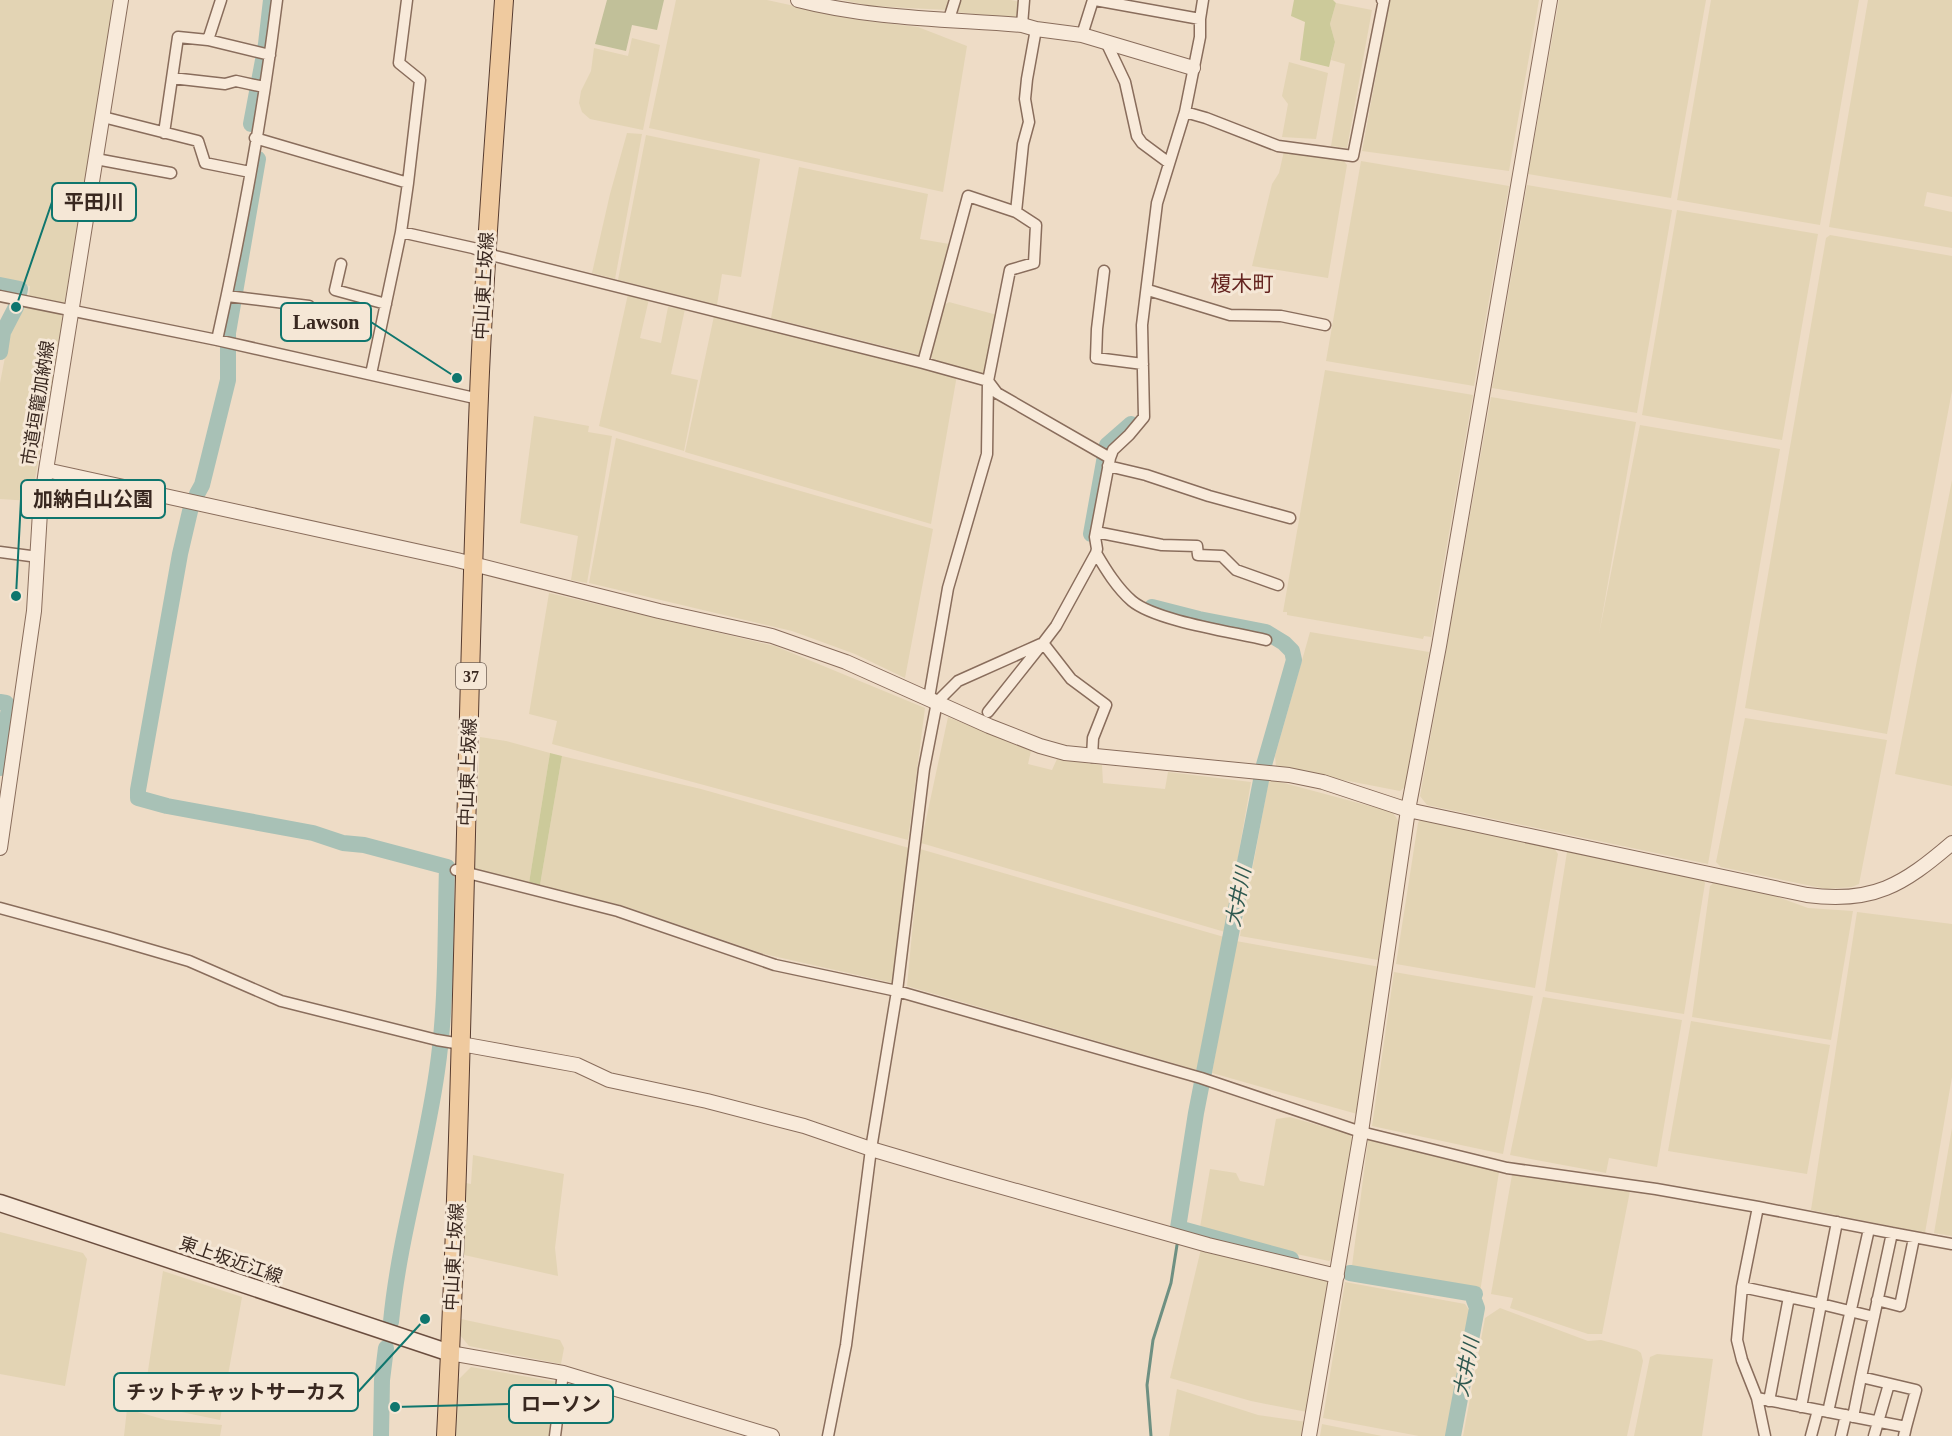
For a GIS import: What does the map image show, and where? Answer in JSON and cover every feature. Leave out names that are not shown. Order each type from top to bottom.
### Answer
[{"type":"main road","name":"中山東上坂線","points":[[446,1436],[448,1042],[461,871],[474,398],[494,0]]},
{"type":"main road","name":"中山東上坂線","points":[[481,251],[504,0]]},
{"type":"main road","name":"東上坂近江線","points":[[0,1203],[445,1352]]},
{"type":"main road","name":"中山東上坂線","points":[[436,1436],[445,1352]]},
{"type":"street","name":"市道垣籠加納線","points":[[0,848],[34,611],[40,512],[121,0]]},
{"type":"street","points":[[208,40],[221,0]]},
{"type":"street","points":[[224,342],[277,0]]},
{"type":"street","points":[[371,374],[401,232],[420,80],[399,63],[407,0]]},
{"type":"street","points":[[798,0],[828,8],[867,13],[1022,25],[1082,35],[1193,68]]},
{"type":"street","points":[[949,19],[954,0]]},
{"type":"street","points":[[1022,25],[1024,0]]},
{"type":"street","points":[[1082,35],[1094,0],[1200,20]]},
{"type":"street","points":[[988,712],[1056,626],[1096,553],[1096,532],[1107,459],[1144,417],[1142,325],[1157,202],[1185,111],[1200,37],[1203,0]]},
{"type":"street","points":[[1185,111],[1278,146],[1353,156],[1384,0],[1382,0]]},
{"type":"street","points":[[1309,1436],[1361,1132],[1408,810],[1439,646],[1550,0]]},
{"type":"street","points":[[1016,212],[1023,144],[1029,122],[1025,99],[1027,79],[1036,29]]},
{"type":"street","points":[[164,132],[178,37],[208,40],[270,55]]},
{"type":"street","points":[[1107,44],[1125,82],[1137,136],[1142,143],[1169,164]]},
{"type":"street","points":[[172,78],[225,84],[236,81],[264,87]]},
{"type":"street","points":[[103,117],[198,141],[205,163],[250,172]]},
{"type":"street","points":[[255,138],[408,183]]},
{"type":"street","points":[[96,159],[171,173]]},
{"type":"street","points":[[828,1436],[846,1345],[871,1149],[897,991],[948,588],[987,454],[988,381],[1010,270],[1034,263],[1036,225],[1016,212],[968,196],[923,363]]},
{"type":"street","points":[[401,232],[988,381],[997,393],[1107,459],[1209,496],[1290,518]]},
{"type":"street","points":[[341,264],[335,290],[386,304]]},
{"type":"street","points":[[1104,271],[1096,358],[1143,364]]},
{"type":"street","points":[[1148,290],[1230,315],[1281,316],[1325,325]]},
{"type":"street","points":[[0,296],[224,342],[474,398]]},
{"type":"street","points":[[232,297],[309,306]]},
{"type":"street","points":[[46,470],[469,563],[659,611],[772,636],[846,662],[1040,746],[1092,757],[1262,772],[1323,782],[1408,810],[1833,899],[1863,896],[1889,888],[1928,863],[1952,843]]},
{"type":"street","points":[[1096,532],[1162,545],[1197,546],[1198,555],[1222,556],[1236,570],[1278,585]]},
{"type":"street","points":[[0,552],[38,557]]},
{"type":"street","points":[[1096,553],[1112,579],[1133,602],[1153,613],[1266,640]]},
{"type":"street","points":[[1043,643],[1071,679],[1106,705],[1093,738],[1092,757]]},
{"type":"street","points":[[933,700],[958,681],[1043,643]]},
{"type":"street","points":[[461,871],[618,911],[775,965],[897,991],[1204,1079],[1361,1132],[1507,1168],[1656,1189],[1952,1244]]},
{"type":"street","points":[[0,908],[189,961],[281,1001],[448,1042],[577,1065],[609,1080],[707,1101],[793,1124],[871,1149],[1208,1245],[1337,1276]]},
{"type":"street","points":[[1758,1207],[1742,1287],[1737,1340],[1757,1398],[1765,1436]]},
{"type":"street","points":[[1801,1407],[1837,1222]]},
{"type":"street","points":[[1811,1436],[1823,1411],[1850,1313],[1869,1229]]},
{"type":"street","points":[[1841,1436],[1850,1416],[1861,1377],[1892,1233]]},
{"type":"street","points":[[1877,1300],[1900,1306],[1914,1238]]},
{"type":"street","points":[[1742,1287],[1874,1317]]},
{"type":"street","points":[[1769,1401],[1789,1298]]},
{"type":"street","points":[[445,1352],[563,1373],[772,1436]]},
{"type":"street","points":[[555,1436],[563,1373]]},
{"type":"street","points":[[1757,1398],[1877,1421],[1905,1431],[1916,1390],[1861,1377]]},
{"type":"street","points":[[1874,1436],[1889,1384]]},
{"type":"shaded area","points":[[0,0],[115,0],[64,306],[29,298],[30,286],[0,280]]},
{"type":"shaded area","points":[[676,0],[767,0],[859,20],[918,27],[967,46],[943,192],[649,128]]},
{"type":"shaded area","points":[[843,0],[949,0],[947,10],[871,6]]},
{"type":"shaded area","points":[[960,0],[1021,2],[1020,16],[1015,19],[957,12]]},
{"type":"shaded area","points":[[1294,0],[1333,0],[1336,3],[1330,24],[1335,42],[1329,67],[1300,60],[1305,22],[1291,16]]},
{"type":"shaded area","points":[[1390,0],[1539,0],[1509,171],[1362,151]]},
{"type":"shaded area","points":[[1559,0],[1706,0],[1671,198],[1528,174]]},
{"type":"shaded area","points":[[1711,0],[1859,0],[1820,225],[1677,200]]},
{"type":"shaded area","points":[[1868,0],[1952,0],[1952,197],[1927,192],[1924,206],[1952,212],[1952,248],[1829,227]]},
{"type":"shaded area","points":[[1336,3],[1372,10],[1347,148],[1331,146],[1345,64],[1331,60],[1335,42],[1330,24]]},
{"type":"shaded area","points":[[632,38],[660,45],[643,130],[590,119],[582,112],[579,103],[581,91],[591,71],[594,48],[628,56]]},
{"type":"shaded area","points":[[1289,62],[1328,73],[1316,139],[1282,137],[1288,104],[1282,96]]},
{"type":"shaded area","points":[[627,133],[642,134],[615,279],[592,273]]},
{"type":"shaded area","points":[[646,135],[760,159],[741,277],[722,274],[717,305],[618,280]]},
{"type":"shaded area","points":[[1284,151],[1343,160],[1347,165],[1328,278],[1252,266],[1272,184],[1279,173]]},
{"type":"shaded area","points":[[1361,161],[1509,186],[1474,386],[1326,361]]},
{"type":"shaded area","points":[[799,167],[928,194],[920,239],[949,244],[920,355],[771,318]]},
{"type":"shaded area","points":[[1527,185],[1672,210],[1637,413],[1492,388]]},
{"type":"shaded area","points":[[1677,210],[1818,234],[1782,440],[1642,415]]},
{"type":"shaded area","points":[[1830,235],[1952,256],[1952,391],[1887,734],[1745,708],[1826,238]]},
{"type":"shaded area","points":[[628,294],[649,299],[640,338],[661,343],[668,307],[685,309],[671,374],[698,380],[684,451],[599,426]]},
{"type":"shaded area","points":[[949,302],[997,315],[987,374],[933,361],[931,356],[943,306]]},
{"type":"shaded area","points":[[23,307],[64,317],[31,501],[0,499],[0,383],[10,331]]},
{"type":"shaded area","points":[[714,316],[957,375],[931,524],[685,452]]},
{"type":"shaded area","points":[[1325,370],[1473,395],[1431,637],[1424,636],[1423,639],[1287,615],[1287,612],[1283,612]]},
{"type":"shaded area","points":[[1491,397],[1636,422],[1599,634],[1640,425],[1780,449],[1708,864],[1427,805],[1420,796]]},
{"type":"shaded area","points":[[534,416],[589,426],[588,432],[612,436],[587,583],[571,580],[578,536],[520,523]]},
{"type":"shaded area","points":[[616,438],[933,529],[905,678],[855,654],[792,631],[589,583]]},
{"type":"shaded area","points":[[1952,480],[1952,786],[1895,774]]},
{"type":"shaded area","points":[[549,593],[775,646],[925,708],[908,840],[552,744],[557,721],[529,714]]},
{"type":"shaded area","points":[[1310,632],[1429,652],[1405,787],[1400,791],[1276,767],[1275,756]]},
{"type":"shaded area","points":[[948,717],[1031,751],[1028,764],[1052,770],[1057,759],[1102,765],[1103,783],[1165,789],[1168,772],[1251,782],[1225,932],[921,843]]},
{"type":"shaded area","points":[[1745,718],[1887,740],[1859,884],[1852,887],[1826,889],[1721,867],[1716,862]]},
{"type":"shaded area","points":[[480,737],[506,741],[550,753],[529,883],[475,870]]},
{"type":"shaded area","points":[[550,753],[562,756],[540,885],[529,883]]},
{"type":"shaded area","points":[[562,756],[701,789],[909,848],[893,983],[764,954],[624,906],[540,885]]},
{"type":"shaded area","points":[[1269,779],[1392,812],[1396,817],[1399,823],[1378,960],[1240,936]]},
{"type":"shaded area","points":[[1422,817],[1554,848],[1558,854],[1535,988],[1396,964],[1418,823]]},
{"type":"shaded area","points":[[920,849],[1224,937],[1200,1071],[907,986]]},
{"type":"shaded area","points":[[1572,849],[1702,878],[1705,883],[1684,1014],[1545,991],[1567,852]]},
{"type":"shaded area","points":[[1715,881],[1759,890],[1808,908],[1853,911],[1831,1040],[1692,1017],[1710,886]]},
{"type":"shaded area","points":[[1857,912],[1952,924],[1952,1077],[1925,1233],[1811,1210]]},
{"type":"shaded area","points":[[1236,941],[1380,967],[1357,1114],[1212,1073]]},
{"type":"shaded area","points":[[1394,972],[1533,996],[1503,1154],[1372,1126]]},
{"type":"shaded area","points":[[1543,997],[1682,1020],[1657,1167],[1609,1158],[1606,1173],[1510,1155]]},
{"type":"shaded area","points":[[1691,1021],[1830,1045],[1807,1174],[1668,1151]]},
{"type":"shaded area","points":[[1290,1117],[1349,1134],[1353,1139],[1336,1255],[1329,1261],[1199,1233],[1210,1169],[1236,1173],[1240,1181],[1264,1186],[1276,1119]]},
{"type":"shaded area","points":[[1952,1128],[1952,1236],[1934,1233]]},
{"type":"shaded area","points":[[1368,1140],[1499,1172],[1480,1292],[1352,1266]]},
{"type":"shaded area","points":[[473,1155],[564,1174],[555,1248],[558,1276],[464,1255],[466,1183],[471,1184]]},
{"type":"shaded area","points":[[1516,1171],[1630,1191],[1602,1334],[1588,1334],[1510,1308],[1513,1298],[1491,1294],[1512,1175]]},
{"type":"shaded area","points":[[0,1232],[83,1253],[87,1259],[65,1386],[0,1374]]},
{"type":"shaded area","points":[[1201,1249],[1326,1277],[1330,1288],[1307,1412],[1251,1401],[1170,1378]]},
{"type":"shaded area","points":[[163,1271],[242,1297],[220,1420],[143,1404]]},
{"type":"shaded area","points":[[1345,1282],[1465,1304],[1473,1316],[1450,1436],[1419,1436],[1323,1418]]},
{"type":"shaded area","points":[[1500,1308],[1588,1341],[1601,1340],[1641,1353],[1643,1361],[1627,1436],[1463,1436],[1485,1318]]},
{"type":"shaded area","points":[[461,1319],[560,1340],[564,1348],[561,1364],[469,1346],[460,1335]]},
{"type":"shaded area","points":[[1657,1354],[1713,1359],[1702,1436],[1634,1436],[1650,1357]]},
{"type":"shaded area","points":[[471,1367],[558,1382],[552,1436],[455,1436],[458,1380]]},
{"type":"shaded area","points":[[1177,1389],[1258,1415],[1307,1422],[1304,1436],[1169,1436]]},
{"type":"shaded area","points":[[127,1409],[166,1420],[222,1425],[220,1436],[124,1436]]},
{"type":"shaded area","points":[[1322,1424],[1382,1436],[1320,1436]]},
{"type":"green space","points":[[607,0],[664,0],[657,30],[632,25],[626,51],[595,44]]},
{"type":"waterway","points":[[251,124],[266,44],[271,0]]},
{"type":"waterway","points":[[197,494],[202,485],[228,380],[228,333],[258,159]]},
{"type":"waterway","points":[[0,285],[20,289],[16,307],[3,332],[0,352]]},
{"type":"waterway","name":"大井川","points":[[1091,534],[1107,445],[1131,424]]},
{"type":"waterway","points":[[191,507],[180,554],[138,798],[167,806],[313,833],[343,843],[364,845],[447,867],[444,995],[437,1071],[400,1259],[391,1322]]},
{"type":"waterway","name":"大井川","points":[[1152,607],[1266,632],[1284,643],[1292,651],[1294,660],[1264,765],[1196,1113],[1178,1228],[1291,1259]]},
{"type":"waterway","points":[[0,702],[6,703],[9,707],[0,768]]},
{"type":"waterway","points":[[1151,1436],[1147,1385],[1153,1340],[1171,1283],[1177,1245]]},
{"type":"waterway","name":"大井川","points":[[1350,1273],[1475,1294]]},
{"type":"waterway","name":"大井川","points":[[1453,1436],[1477,1308],[1474,1300]]},
{"type":"waterway","points":[[381,1436],[382,1380],[386,1348]]},
{"type":"place","name":"平田川","points":[[16,307]]},
{"type":"place","name":"Lawson","points":[[457,378]]},
{"type":"place","name":"加納白山公園","points":[[16,596]]},
{"type":"place","name":"チットチャットサーカス","points":[[425,1319]]},
{"type":"place","name":"ローソン","points":[[395,1407]]},
{"type":"district","name":"榎木町","points":[[1242,284]]}]
